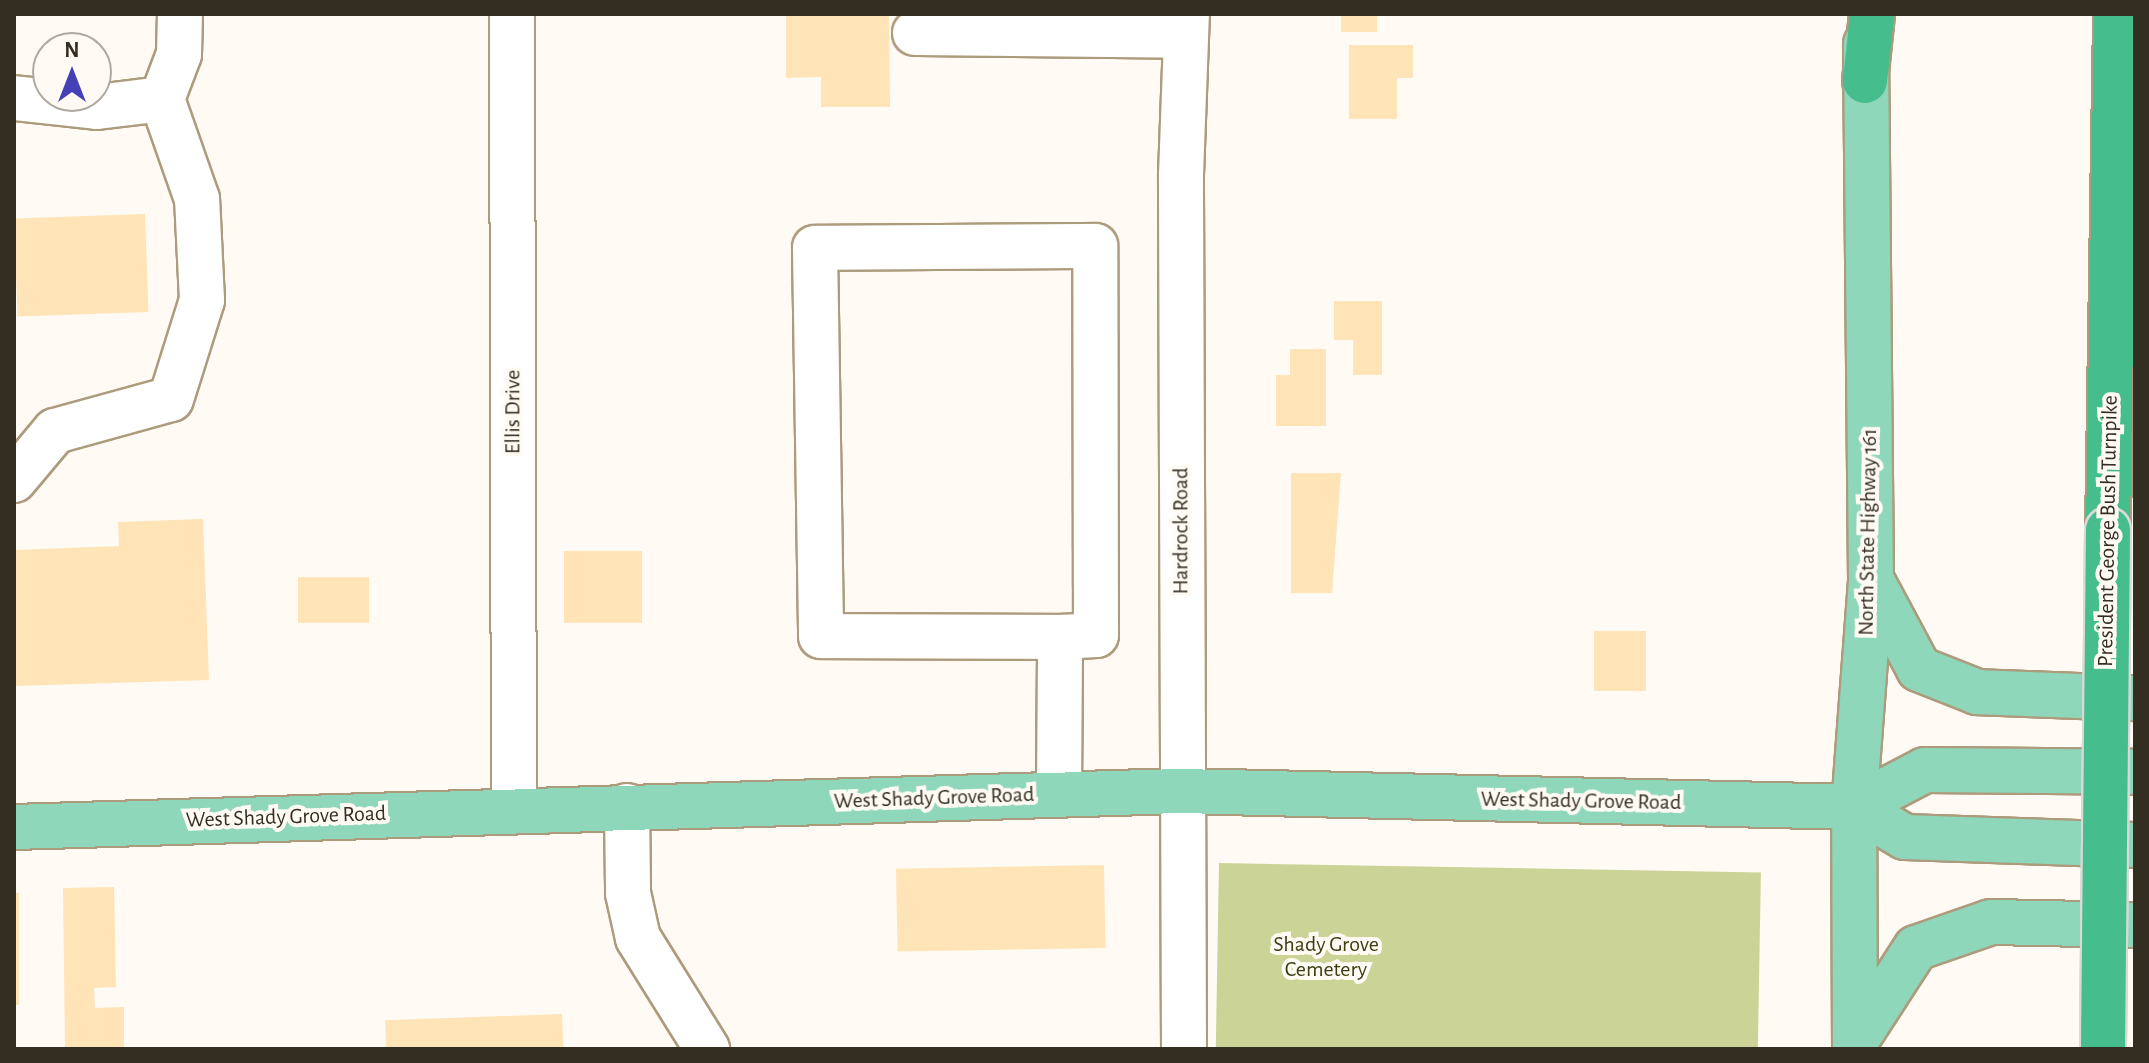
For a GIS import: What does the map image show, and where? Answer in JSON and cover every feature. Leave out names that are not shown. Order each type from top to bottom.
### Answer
[{"type":"highway","points":[[1865,81],[1869,14]]},
{"type":"highway","name":"President George Bush Turnpike","points":[[2103,1049],[2116,14]]},
{"type":"main road","name":"North State Highway 161","points":[[1855,1046],[1854,807],[1871,579],[1865,81]]},
{"type":"main road","points":[[1871,579],[1919,669],[1977,692],[2135,698]]},
{"type":"main road","name":"West Shady Grove Road","points":[[14,827],[514,809],[1181,791],[1854,807],[1925,770],[2135,772]]},
{"type":"main road","name":"West Shady Grove Road","points":[[1854,807],[1905,837],[2135,845]]},
{"type":"main road","points":[[1855,1046],[1916,948],[1991,922],[2135,925]]},
{"type":"street","points":[[14,480],[55,431],[171,399],[202,300],[197,199],[162,99],[179,54],[180,14]]},
{"type":"street","name":"Ellis Drive","points":[[512,14],[514,809]]},
{"type":"street","points":[[915,33],[1186,25]]},
{"type":"street","name":"Hardrock Road","points":[[1184,1049],[1181,791],[1186,25]]},
{"type":"street","points":[[14,98],[97,107],[162,99]]},
{"type":"street","points":[[1095,246],[1096,635],[1060,637],[821,636],[815,248],[1095,246]]},
{"type":"street","points":[[1059,794],[1060,637]]},
{"type":"street","points":[[627,806],[628,893],[638,938],[707,1049]]},
{"type":"green space","name":"Shady Grove Cemetery","points":[[1219,863],[1761,872],[1758,1049],[1216,1049]]},
{"type":"building","points":[[786,14],[889,14],[890,107],[821,107],[821,77],[786,78]]},
{"type":"building","points":[[1341,14],[1377,14],[1377,32],[1341,32]]},
{"type":"building","points":[[1349,45],[1413,45],[1413,78],[1397,78],[1397,119],[1349,119]]},
{"type":"building","points":[[145,214],[148,312],[17,317],[14,219]]},
{"type":"building","points":[[1334,301],[1382,301],[1382,375],[1353,375],[1353,340],[1334,340]]},
{"type":"building","points":[[1290,349],[1326,349],[1326,426],[1276,426],[1276,375],[1290,375]]},
{"type":"building","points":[[1291,473],[1341,473],[1332,593],[1291,593]]},
{"type":"building","points":[[203,519],[209,680],[14,686],[14,550],[119,546],[118,522]]},
{"type":"building","points":[[564,551],[642,551],[642,623],[564,623]]},
{"type":"building","points":[[298,577],[369,577],[369,623],[298,623]]},
{"type":"building","points":[[1594,631],[1646,631],[1646,691],[1594,691]]},
{"type":"building","points":[[1104,865],[1105,948],[897,952],[896,869]]},
{"type":"building","points":[[114,887],[116,987],[94,988],[95,1008],[124,1007],[124,1049],[65,1049],[63,888]]},
{"type":"building","points":[[14,893],[19,893],[19,1005],[14,1005]]},
{"type":"building","points":[[562,1014],[563,1049],[386,1049],[385,1020]]}]
